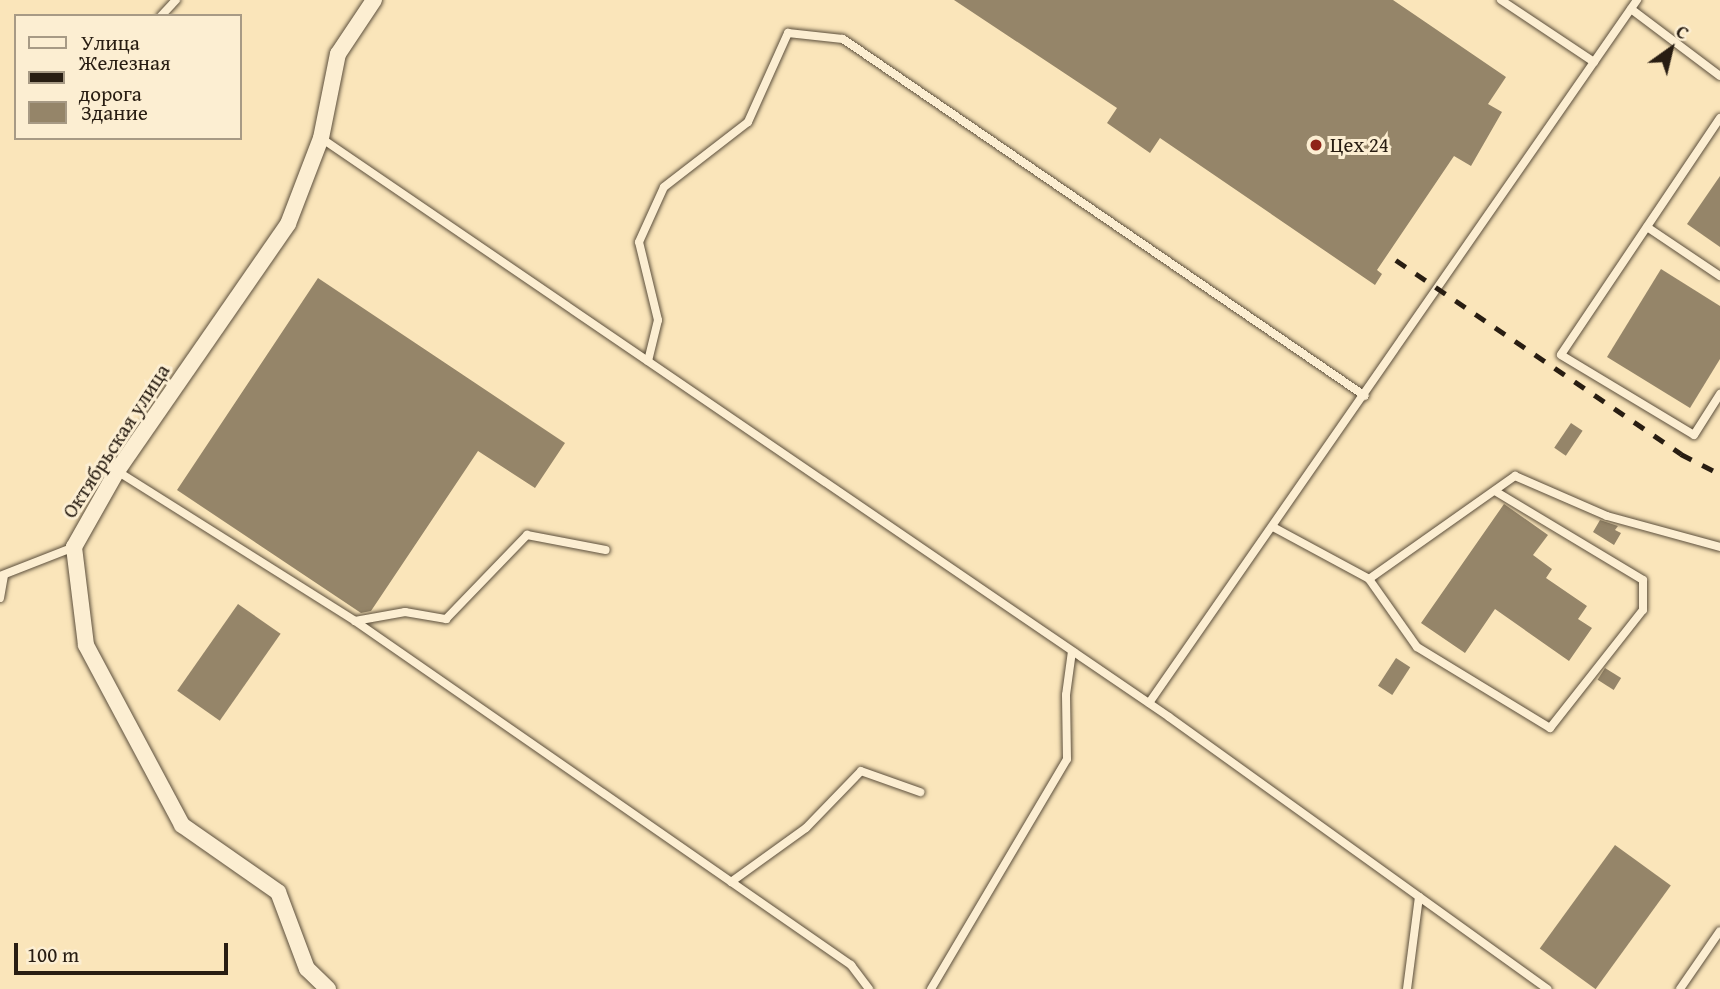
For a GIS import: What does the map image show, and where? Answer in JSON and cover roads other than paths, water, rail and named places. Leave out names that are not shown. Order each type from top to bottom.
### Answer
[{"type":"street","name":"Октябрьская улица","points":[[328,989],[307,969],[278,892],[182,825],[86,645],[74,547],[117,471],[288,224],[321,138],[338,54],[374,0]]},
{"type":"lane","points":[[163,14],[176,0]]},
{"type":"lane","points":[[1501,0],[1594,62]]},
{"type":"lane","points":[[1149,703],[1365,396],[1637,0]]},
{"type":"lane","points":[[1631,9],[1720,76]]},
{"type":"lane","points":[[648,361],[658,320],[639,242],[664,187],[748,122],[788,33],[843,38],[1365,396]]},
{"type":"lane","points":[[1720,118],[1561,355],[1694,435],[1720,394]]},
{"type":"lane","points":[[321,138],[1149,703],[1547,989]]},
{"type":"lane","points":[[1647,227],[1720,276]]},
{"type":"lane","points":[[117,471],[355,621],[851,965],[869,989]]},
{"type":"lane","points":[[1369,579],[1515,476],[1607,516],[1720,547]]},
{"type":"lane","points":[[1273,527],[1369,579],[1417,647],[1550,728],[1643,610],[1643,580],[1495,491]]},
{"type":"lane","points":[[355,621],[405,612],[446,619],[527,535],[606,550]]},
{"type":"lane","points":[[0,598],[2,576],[74,547]]},
{"type":"lane","points":[[931,989],[1068,759],[1066,695],[1072,651]]},
{"type":"lane","points":[[731,882],[806,828],[861,771],[920,792]]},
{"type":"lane","points":[[1407,989],[1419,897]]},
{"type":"lane","points":[[1679,989],[1720,931]]},
{"type":"railway","points":[[1396,260],[1681,454],[1720,474]]},
{"type":"place","name":"Цех 24","points":[[1316,145]]}]
